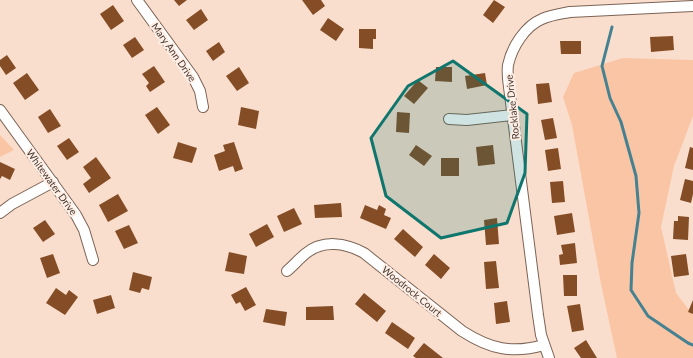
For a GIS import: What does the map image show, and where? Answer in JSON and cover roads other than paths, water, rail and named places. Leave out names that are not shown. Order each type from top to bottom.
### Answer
[{"type":"street","name":"Mary Ann Drive","points":[[137,0],[194,77],[200,91],[203,107]]},
{"type":"street","name":"Rocklake Drive","points":[[549,358],[544,345],[538,315],[512,115],[508,66],[512,53],[525,32],[540,20],[550,16],[570,12],[693,6]]},
{"type":"street","name":"Whitewater Drive","points":[[0,110],[76,215],[84,230],[93,260]]},
{"type":"street","points":[[449,119],[467,120],[512,115]]},
{"type":"street","points":[[0,213],[12,204],[53,182]]},
{"type":"street","name":"Woodrock Court","points":[[287,271],[306,253],[318,247],[334,244],[354,247],[364,253],[472,338],[495,347],[510,350],[527,350],[544,345]]},
{"type":"waterway","points":[[612,27],[602,66],[610,98],[621,122],[636,176],[639,213],[632,263],[631,290],[648,316],[693,345]]}]
